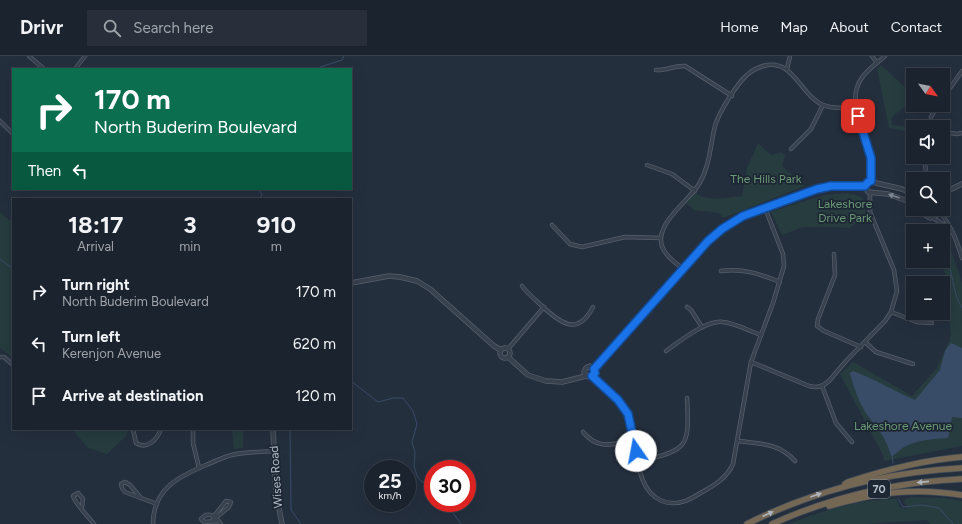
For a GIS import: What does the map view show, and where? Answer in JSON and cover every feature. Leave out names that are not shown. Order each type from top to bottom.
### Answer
[{"type":"highway","points":[[842,487],[848,482],[891,469],[935,460],[962,457]]},
{"type":"highway","name":"70","points":[[747,524],[790,505],[842,487],[908,473],[962,468]]},
{"type":"highway","name":"70","points":[[772,524],[798,513],[847,497],[921,482],[962,480]]},
{"type":"highway","points":[[798,513],[807,513],[865,496],[890,492],[926,491],[962,495]]},
{"type":"street","points":[[29,56],[43,68]]},
{"type":"street","points":[[76,68],[85,56]]},
{"type":"street","points":[[787,69],[790,56]]},
{"type":"street","points":[[872,56],[877,63]]},
{"type":"street","points":[[871,181],[871,158],[856,107],[857,88],[866,72],[885,56]]},
{"type":"street","points":[[683,269],[665,253],[661,238],[665,225],[695,191],[708,166],[717,122],[746,76],[755,69],[772,65],[787,69],[795,76],[806,92],[824,105],[836,108],[856,107]]},
{"type":"street","points":[[656,70],[665,70],[678,66],[685,66],[732,96]]},
{"type":"street","points":[[950,88],[962,71]]},
{"type":"street","points":[[791,149],[811,129],[824,105]]},
{"type":"street","points":[[0,121],[12,133]]},
{"type":"street","points":[[950,133],[957,134],[962,132]]},
{"type":"street","points":[[647,164],[672,174],[695,191]]},
{"type":"street","points":[[925,164],[926,171]]},
{"type":"street","points":[[871,181],[906,191]]},
{"type":"street","points":[[865,186],[871,181]]},
{"type":"street","points":[[872,192],[877,189],[876,183]]},
{"type":"street","points":[[951,188],[962,184]]},
{"type":"street","points":[[592,376],[595,373],[594,369],[708,241],[722,229],[743,216],[825,187],[850,185],[865,186]]},
{"type":"street","points":[[865,186],[866,190],[888,194],[906,200]]},
{"type":"street","points":[[751,362],[809,386],[822,386],[829,381],[846,361],[861,347],[891,312],[897,291],[895,275],[870,212],[872,192]]},
{"type":"street","points":[[502,350],[500,352],[504,358],[508,357],[528,375],[546,381],[568,381],[586,376],[592,376],[618,400],[628,414],[643,482],[652,495],[667,503],[682,503],[716,484],[728,473],[734,464],[751,362],[780,282],[784,266],[783,254],[765,208]]},
{"type":"street","points":[[926,216],[942,222],[952,230]]},
{"type":"street","points":[[944,216],[956,237],[962,258]]},
{"type":"street","points":[[552,225],[570,244],[582,247],[625,237],[661,238]]},
{"type":"street","points":[[834,254],[835,275],[818,319],[817,326],[824,331],[861,347]]},
{"type":"street","points":[[721,271],[730,269],[750,271],[780,282]]},
{"type":"street","points":[[352,283],[388,276],[400,277],[421,283],[430,289],[494,346],[502,350],[504,348],[508,349],[544,307]]},
{"type":"street","points":[[522,286],[560,322],[570,325],[576,324],[586,319],[592,307]]},
{"type":"street","points":[[687,307],[691,310],[702,327]]},
{"type":"street","points":[[891,312],[916,322],[932,323]]},
{"type":"street","points":[[666,350],[702,327],[715,322],[724,322],[761,335]]},
{"type":"street","points":[[865,342],[876,352],[913,364]]},
{"type":"street","points":[[508,349],[510,352],[508,357]]},
{"type":"street","points":[[0,357],[4,358],[12,364]]},
{"type":"street","points":[[586,376],[584,372],[586,368],[590,366],[594,369]]},
{"type":"street","points":[[822,386],[836,423],[852,442]]},
{"type":"street","points":[[638,462],[671,453],[681,446],[688,432],[687,398]]},
{"type":"street","points":[[133,430],[136,443],[141,446],[150,445],[158,436],[161,430]]},
{"type":"street","points":[[193,430],[193,442],[198,468]]},
{"type":"street","name":"Wises Road","points":[[274,430],[276,493],[282,524]]},
{"type":"street","points":[[583,432],[587,437],[601,445],[634,440]]},
{"type":"street","points":[[738,441],[777,447],[784,450],[794,461]]},
{"type":"street","points":[[152,524],[153,513],[166,488],[183,474],[230,455],[274,451]]},
{"type":"street","points":[[141,498],[130,485],[125,482],[121,484],[125,492],[141,498],[157,504]]},
{"type":"street","points":[[206,515],[201,519],[204,522],[215,519],[229,508],[231,505],[230,502],[227,501],[224,503],[215,519]]},
{"type":"street","points":[[224,503],[229,508]]},
{"type":"street","points":[[82,508],[94,524]]},
{"type":"street","points":[[206,515],[215,519],[221,524]]},
{"type":"street","points":[[206,515],[208,522]]},
{"type":"green space","points":[[881,65],[906,88],[906,105],[891,118],[892,125],[906,127],[906,131],[889,128],[877,69]]},
{"type":"green space","name":"The Hills Park","points":[[758,143],[771,155],[782,152],[785,156],[782,166],[805,186],[723,218],[719,213],[694,210],[686,203],[695,193],[706,198],[742,196],[747,168]]},
{"type":"green space","name":"Lakeshore Drive Park","points":[[848,193],[862,198],[865,206],[866,217],[849,228],[825,227],[798,203],[825,195]]},
{"type":"green space","points":[[798,203],[825,227],[803,227],[782,235],[771,212]]},
{"type":"green space","points":[[0,212],[12,222],[12,357],[0,348]]},
{"type":"green space","name":"Lakeshore Avenue","points":[[950,248],[962,282],[962,446],[884,461],[883,455],[840,374],[853,362],[912,396],[937,368],[951,337],[950,320],[950,276],[945,276],[943,268],[950,268]]},
{"type":"green space","points":[[73,430],[127,430],[127,435],[107,454],[88,448]]},
{"type":"green space","points":[[226,430],[243,430],[243,448],[234,449],[232,431]]},
{"type":"green space","points":[[911,497],[945,498],[962,501],[962,524],[931,524],[926,520],[867,524],[790,524],[828,510],[869,501],[896,499],[900,507],[906,509],[907,505],[904,503],[905,499]]},
{"type":"water","name":"Lakeshore Avenue","points":[[951,343],[962,348],[962,418],[952,417],[948,438],[920,441],[904,447],[891,456],[884,438],[861,404],[850,373],[853,371],[861,374],[915,400],[940,370],[945,351]]},
{"type":"waterway","points":[[317,68],[342,60],[344,56]]},
{"type":"waterway","points":[[260,190],[262,195],[260,198]]},
{"type":"waterway","points":[[0,259],[12,268]]},
{"type":"waterway","points":[[949,268],[958,301],[962,308]]},
{"type":"waterway","points":[[352,382],[378,402],[393,398],[403,398],[413,411],[417,424],[412,442],[415,453],[414,466],[417,476],[424,483]]},
{"type":"waterway","points":[[290,430],[291,510],[301,524]]},
{"type":"waterway","points":[[892,454],[893,463]]},
{"type":"waterway","points":[[898,499],[903,507],[922,505],[939,508],[953,524]]},
{"type":"waterway","points":[[452,512],[461,524]]},
{"type":"route","points":[[636,451],[628,414],[618,400],[592,376],[595,373],[594,369],[708,241],[733,221],[817,189],[831,186],[865,186],[865,184],[871,181],[871,158],[858,116]]}]
